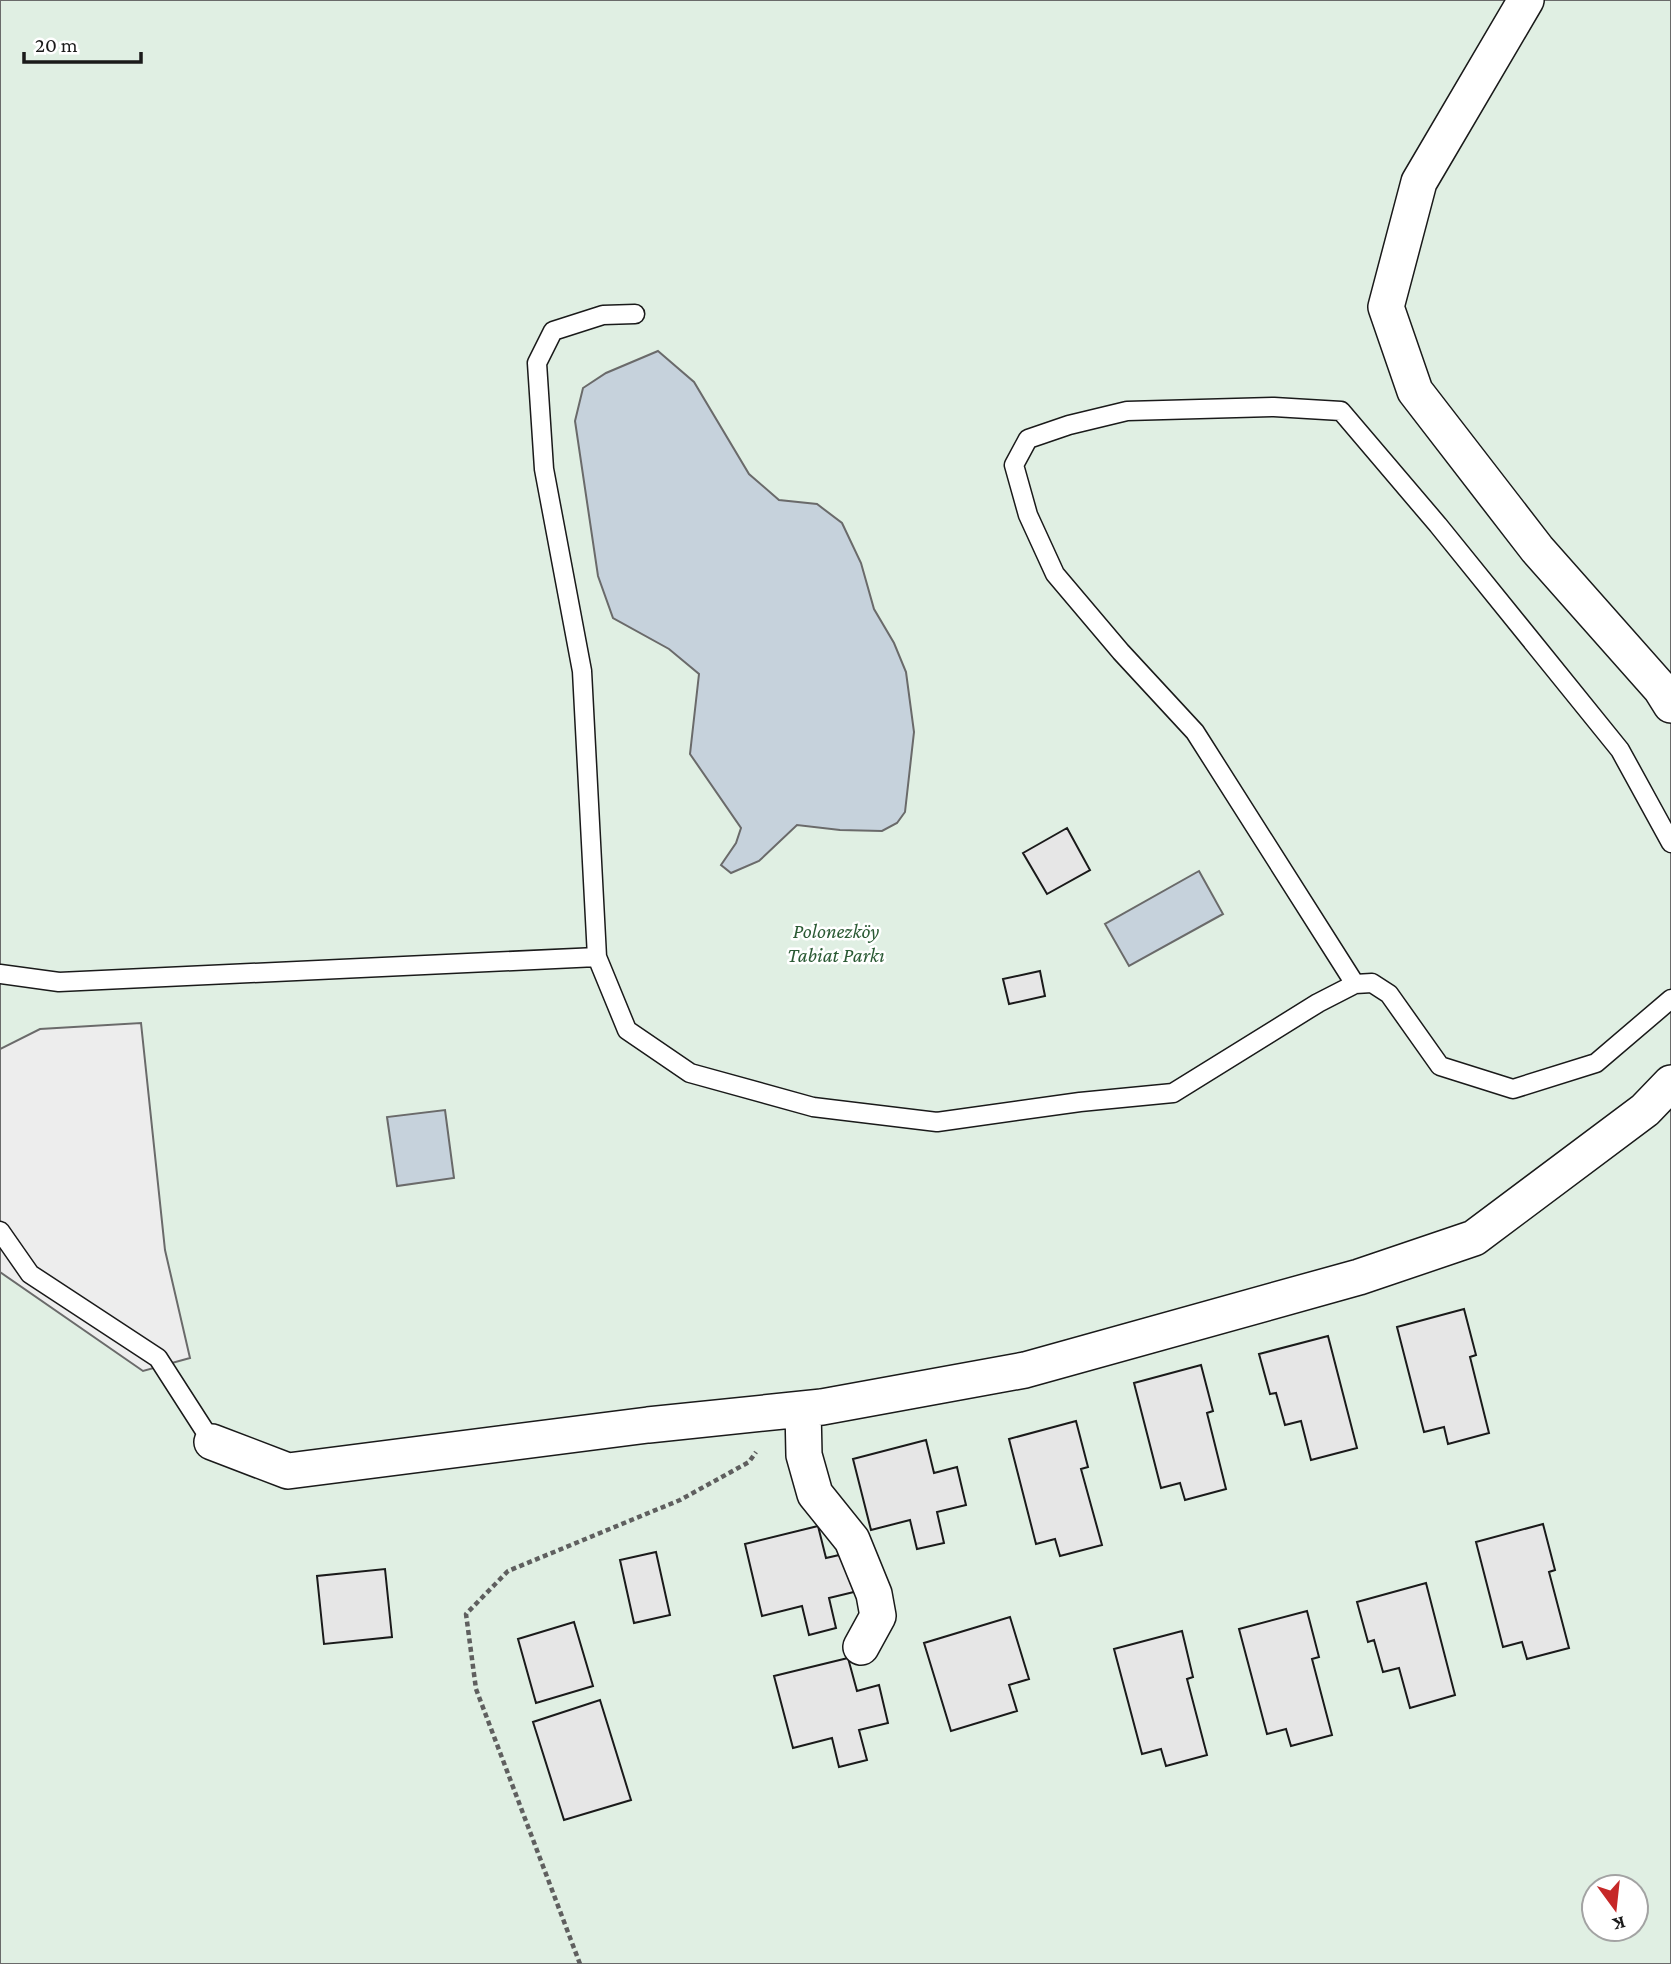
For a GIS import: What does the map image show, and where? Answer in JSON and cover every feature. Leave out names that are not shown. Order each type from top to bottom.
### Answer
[{"type":"street","points":[[1526,0],[1419,182],[1386,307],[1415,391],[1537,550],[1661,688],[1671,705]]},
{"type":"street","points":[[212,1442],[288,1471],[648,1425],[793,1410],[1026,1370],[1359,1277],[1474,1238],[1645,1111],[1671,1083]]},
{"type":"street","points":[[793,1410],[815,1494],[852,1540],[874,1594],[878,1616],[861,1647]]},
{"type":"lane","points":[[635,314],[603,315],[553,331],[537,363],[544,469],[582,671],[597,957],[627,1030],[690,1073],[813,1107],[937,1122],[1080,1102],[1173,1093],[1318,1003],[1355,984],[1372,983],[1389,994],[1440,1066],[1513,1089],[1596,1063],[1671,999]]},
{"type":"lane","points":[[1355,984],[1195,732],[1055,574],[1028,515],[1014,465],[1028,439],[1069,425],[1127,411],[1274,407],[1341,411],[1438,525],[1620,750],[1671,843]]},
{"type":"lane","points":[[0,974],[59,982],[597,957]]},
{"type":"lane","points":[[0,1231],[30,1274],[158,1358],[212,1442]]},
{"type":"path","points":[[580,1964],[476,1689],[466,1614],[508,1571],[680,1500],[749,1462],[793,1410]]},
{"type":"green space","name":"Polonezköy Tabiat Parkı","points":[[0,0],[1671,0],[1671,1964],[0,1964]]},
{"type":"shaded area","points":[[658,351],[694,382],[749,474],[779,500],[817,504],[842,523],[861,563],[874,609],[894,643],[906,672],[914,732],[905,812],[897,823],[882,831],[797,825],[759,861],[731,873],[721,865],[736,843],[741,828],[690,754],[699,674],[669,649],[613,618],[598,576],[575,421],[583,388],[606,373]]},
{"type":"shaded area","points":[[1199,871],[1223,914],[1129,966],[1105,924]]},
{"type":"shaded area","points":[[141,1023],[165,1250],[190,1358],[143,1371],[0,1272],[0,1049],[40,1029]]},
{"type":"shaded area","points":[[445,1110],[454,1178],[397,1186],[387,1117]]},
{"type":"building","points":[[1067,828],[1090,870],[1047,894],[1023,853]]},
{"type":"building","points":[[1040,971],[1045,996],[1009,1004],[1003,979]]},
{"type":"building","points":[[1464,1309],[1476,1355],[1470,1357],[1489,1433],[1448,1444],[1444,1427],[1424,1432],[1397,1327]]},
{"type":"building","points":[[1328,1336],[1357,1448],[1311,1460],[1301,1421],[1285,1425],[1276,1393],[1270,1394],[1259,1354]]},
{"type":"building","points":[[1201,1365],[1213,1411],[1207,1413],[1226,1489],[1185,1500],[1180,1483],[1161,1488],[1134,1383]]},
{"type":"building","points":[[1076,1421],[1088,1467],[1081,1469],[1102,1545],[1060,1556],[1055,1539],[1036,1544],[1009,1439]]},
{"type":"building","points":[[926,1440],[934,1473],[957,1467],[966,1505],[937,1512],[944,1543],[917,1549],[910,1520],[871,1530],[853,1459]]},
{"type":"building","points":[[1543,1524],[1555,1570],[1549,1572],[1569,1648],[1527,1659],[1522,1642],[1503,1647],[1476,1542]]},
{"type":"building","points":[[818,1526],[826,1558],[848,1553],[858,1591],[829,1598],[836,1628],[809,1635],[802,1606],[762,1616],[745,1544]]},
{"type":"building","points":[[656,1552],[670,1615],[634,1623],[620,1560]]},
{"type":"building","points":[[385,1569],[392,1637],[324,1644],[317,1576]]},
{"type":"building","points":[[1426,1583],[1455,1695],[1410,1708],[1399,1668],[1383,1672],[1374,1640],[1368,1642],[1357,1602]]},
{"type":"building","points":[[1307,1611],[1319,1657],[1312,1659],[1332,1735],[1291,1746],[1286,1729],[1267,1734],[1239,1629]]},
{"type":"building","points":[[1010,1617],[1029,1679],[1009,1685],[1017,1711],[951,1731],[924,1643]]},
{"type":"building","points":[[574,1622],[593,1686],[536,1703],[518,1639]]},
{"type":"building","points":[[1182,1631],[1193,1677],[1187,1679],[1207,1755],[1166,1766],[1161,1749],[1142,1754],[1114,1649]]},
{"type":"building","points":[[848,1658],[857,1691],[879,1685],[888,1723],[859,1730],[867,1760],[839,1767],[832,1738],[793,1748],[774,1676]]},
{"type":"building","points":[[600,1700],[631,1800],[564,1820],[533,1722]]}]
